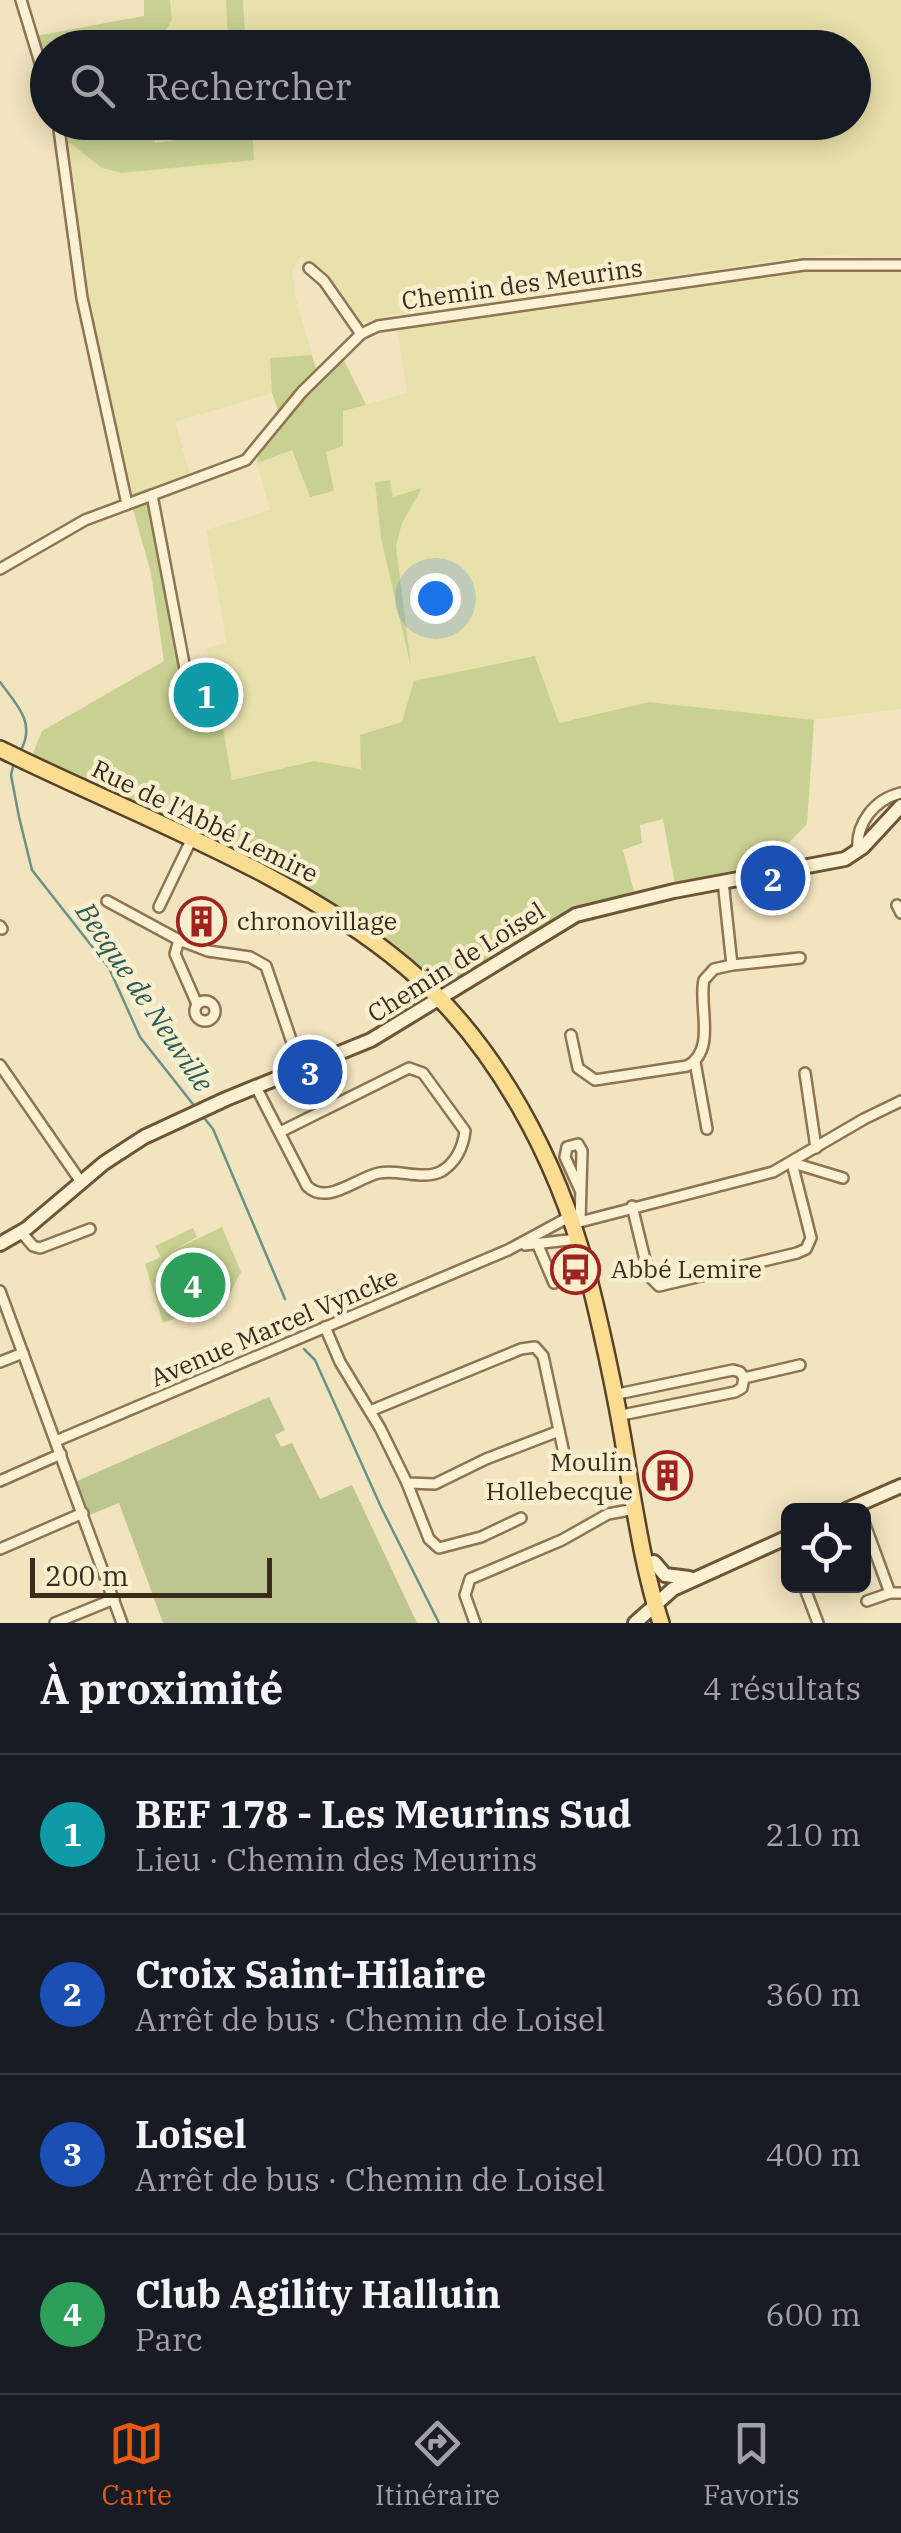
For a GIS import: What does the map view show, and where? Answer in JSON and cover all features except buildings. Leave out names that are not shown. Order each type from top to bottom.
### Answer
[{"type":"main road","name":"Rue de l'Abbé Lemire","points":[[0,750],[77,793],[192,839],[338,926],[436,1001],[474,1050],[516,1105],[541,1148],[574,1225],[621,1393],[631,1485],[658,1600]]},
{"type":"main road","name":"Rue de l'Abbé Lemire","points":[[637,1508],[654,1562],[658,1600]]},
{"type":"main road","points":[[658,1600],[661,1623]]},
{"type":"main road","points":[[658,1600],[669,1623]]},
{"type":"street","points":[[21,0],[30,30]]},
{"type":"street","points":[[60,140],[82,298],[127,504]]},
{"type":"street","name":"Chemin des Meurins","points":[[0,569],[56,534],[250,457],[296,399],[361,334],[391,322],[804,265],[901,265]]},
{"type":"street","points":[[309,268],[327,285],[361,334]]},
{"type":"street","points":[[152,495],[185,669]]},
{"type":"street","points":[[858,852],[857,842],[873,806],[901,793]]},
{"type":"street","points":[[858,852],[901,806]]},
{"type":"street","points":[[159,907],[192,839]]},
{"type":"street","name":"Chemin de Loisel","points":[[0,1244],[22,1232],[132,1144],[209,1107],[361,1045],[576,915],[722,881],[840,860],[858,852]]},
{"type":"street","points":[[722,881],[732,966]]},
{"type":"street","points":[[107,900],[179,940],[263,963],[301,1070]]},
{"type":"street","points":[[179,940],[175,954],[198,1004]]},
{"type":"street","points":[[707,1128],[695,1062],[704,1023],[704,980],[714,968],[800,958]]},
{"type":"street","points":[[570,1035],[578,1068],[595,1080],[695,1062]]},
{"type":"street","points":[[0,1064],[81,1182]]},
{"type":"street","points":[[256,1087],[309,1189],[324,1194],[379,1173],[438,1173],[456,1158],[465,1131],[423,1073],[409,1068],[280,1132]]},
{"type":"street","points":[[806,1073],[816,1148]]},
{"type":"street","points":[[580,1190],[574,1225],[632,1206],[773,1172],[864,1118],[901,1101]]},
{"type":"street","points":[[792,1163],[843,1178]]},
{"type":"street","points":[[632,1206],[649,1276],[659,1286],[797,1253],[806,1249],[811,1238],[792,1163]]},
{"type":"street","name":"Avenue Marcel Vyncke","points":[[508,1250],[538,1243],[574,1225]]},
{"type":"street","name":"Avenue Marcel Vyncke","points":[[56,1441],[574,1225]]},
{"type":"street","points":[[22,1232],[33,1246],[40,1248],[90,1229]]},
{"type":"street","points":[[538,1243],[554,1283]]},
{"type":"street","points":[[0,1291],[122,1623]]},
{"type":"street","points":[[325,1328],[407,1483],[429,1540],[439,1548],[481,1537],[521,1518]]},
{"type":"street","points":[[370,1411],[531,1346],[539,1348],[543,1356],[566,1458]]},
{"type":"street","points":[[0,1362],[23,1353]]},
{"type":"street","points":[[744,1378],[800,1365]]},
{"type":"street","points":[[621,1393],[730,1370],[740,1372],[744,1378],[742,1388],[736,1392],[624,1414]]},
{"type":"street","points":[[407,1483],[435,1484],[559,1431]]},
{"type":"street","points":[[0,1480],[60,1454]]},
{"type":"street","points":[[866,1503],[901,1486]]},
{"type":"street","points":[[475,1623],[466,1595],[470,1579],[562,1540],[608,1514],[637,1508]]},
{"type":"street","points":[[0,1549],[82,1512]]},
{"type":"street","points":[[635,1623],[658,1600],[781,1541]]},
{"type":"street","points":[[867,1601],[896,1593],[871,1545]]},
{"type":"street","points":[[654,1562],[670,1577],[706,1574]]},
{"type":"street","points":[[807,1593],[818,1623]]},
{"type":"street","points":[[55,1623],[114,1599]]},
{"type":"shaded area","points":[[170,0],[226,0],[227,30],[166,30],[172,19]]},
{"type":"shaded area","points":[[243,0],[901,0],[901,259],[834,255],[795,258],[389,315],[362,323],[325,274],[301,256],[292,270],[312,355],[271,358],[272,393],[175,422],[190,474],[129,495],[85,299],[65,146],[70,143],[102,168],[121,173],[254,159],[253,140],[871,140],[871,30],[245,30]]},
{"type":"shaded area","points":[[815,270],[901,272],[901,709],[814,720],[649,702],[559,723],[536,657],[402,722],[361,770],[314,761],[232,780],[207,648],[227,643],[206,530],[270,510],[257,463],[292,449],[310,497],[342,411],[407,393],[397,328]],"holes":[[[390,480],[392,497],[421,489],[402,523],[396,546],[408,650],[381,539],[376,482]]]},
{"type":"green space","points":[[144,0],[170,0],[172,19],[166,30],[68,30],[144,16]]},
{"type":"green space","points":[[226,0],[243,0],[245,30],[227,30]]},
{"type":"green space","points":[[64,140],[253,140],[254,160],[121,173],[102,168],[70,143],[65,146]]},
{"type":"green space","points":[[312,355],[315,366],[325,377],[343,358],[366,405],[343,411],[343,446],[326,452],[334,491],[310,497],[292,450],[257,463],[259,452],[281,419],[272,393],[270,358]]},
{"type":"green space","points":[[390,480],[393,497],[422,488],[402,523],[396,546],[411,667],[381,539],[375,482]]},
{"type":"green space","points":[[148,488],[187,687],[215,683],[232,780],[314,761],[361,769],[360,735],[402,722],[414,681],[535,656],[559,723],[649,702],[814,720],[807,824],[772,860],[675,885],[663,819],[640,825],[642,843],[623,850],[634,891],[575,910],[450,986],[437,983],[397,946],[282,875],[31,758],[42,731],[164,661],[151,573],[129,495]]},
{"type":"green space","points":[[222,1227],[241,1272],[228,1297],[163,1323],[145,1264],[161,1257],[155,1246],[193,1228],[197,1237],[170,1252]]},
{"type":"green space","points":[[269,1397],[285,1430],[275,1435],[281,1447],[292,1443],[320,1499],[352,1485],[417,1623],[163,1623],[119,1503],[90,1515],[77,1481]]},
{"type":"waterway","name":"Becque de Neuville","points":[[0,682],[25,721],[22,748]]},
{"type":"waterway","name":"Becque de Neuville","points":[[13,767],[11,775],[32,870],[109,968],[140,1037],[196,1108]]},
{"type":"waterway","name":"Becque de Neuville","points":[[201,1114],[213,1129],[285,1299]]},
{"type":"waterway","name":"Becque de Neuville","points":[[304,1349],[315,1360],[439,1623]]},
{"type":"place","name":"BEF 178 - Les Meurins Sud","points":[[206,695]]},
{"type":"place","name":"Croix Saint-Hilaire","points":[[773,878]]},
{"type":"place","name":"chronovillage","points":[[202,921]]},
{"type":"place","name":"Loisel","points":[[310,1072]]},
{"type":"place","name":"Abbé Lemire","points":[[576,1269]]},
{"type":"place","name":"Club Agility Halluin","points":[[193,1285]]},
{"type":"place","name":"Moulin Hollebecque","points":[[668,1476]]}]
